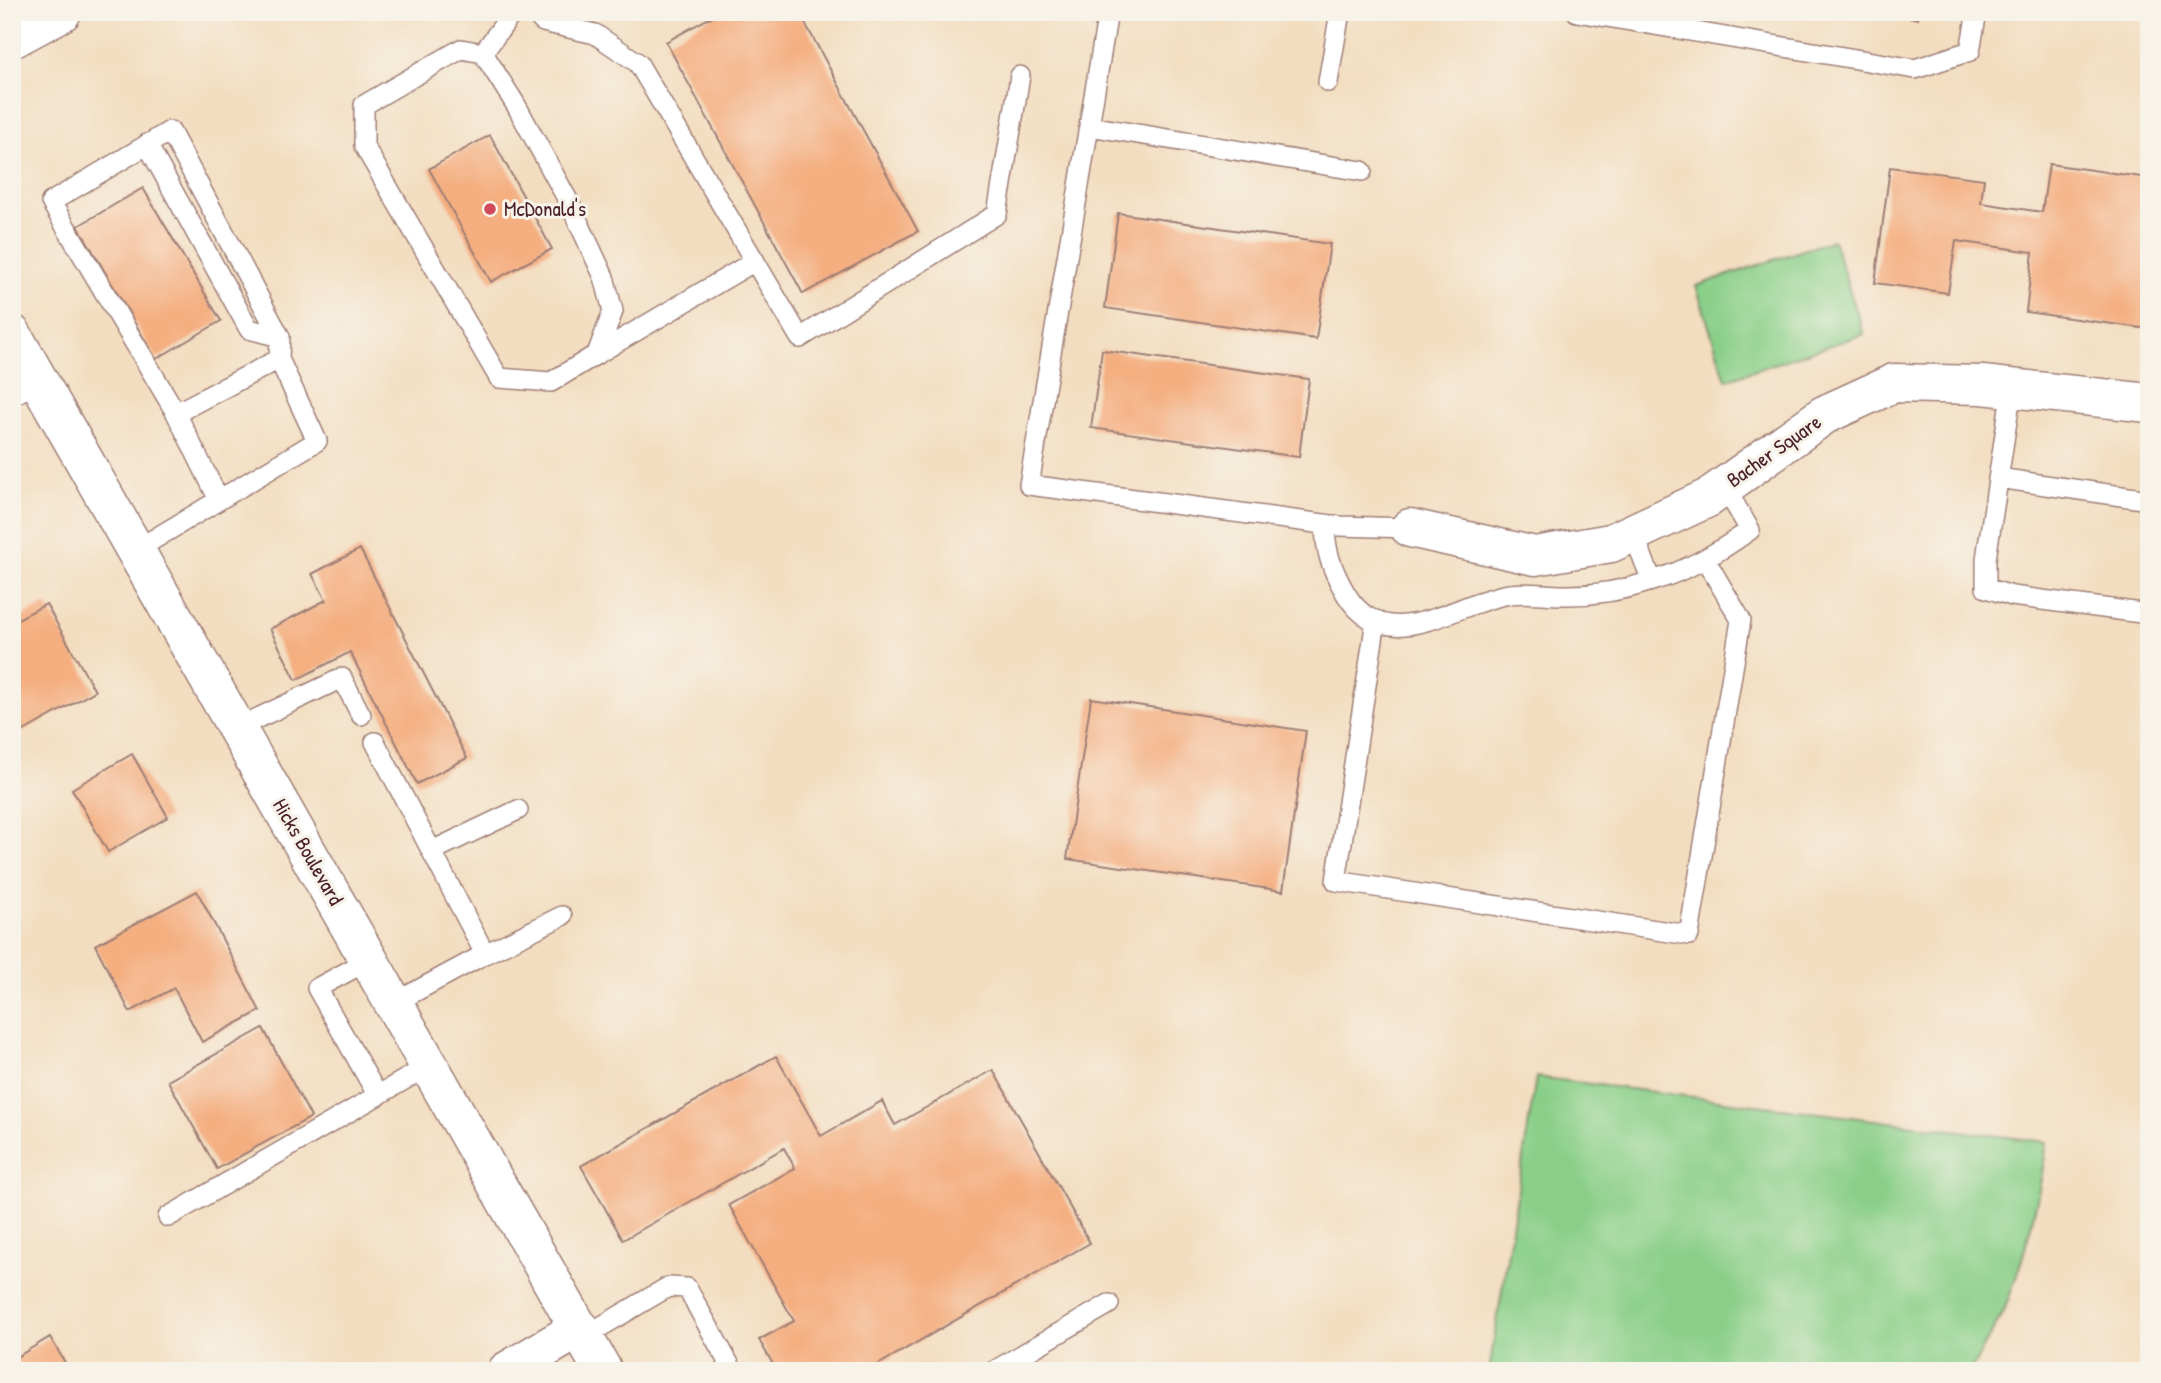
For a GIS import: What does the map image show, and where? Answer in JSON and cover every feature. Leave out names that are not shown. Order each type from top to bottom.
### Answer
[{"type":"street","points":[[12,39],[62,12]]},
{"type":"street","name":"Hicks Boulevard","points":[[12,334],[26,389],[136,551],[603,1371]]},
{"type":"street","name":"Bacher Square","points":[[1410,528],[1535,556],[1611,543],[1707,498],[1824,415],[1894,383],[1982,385],[2149,403]]},
{"type":"street","points":[[507,1371],[583,1332]]},
{"type":"lane","points":[[483,53],[513,12]]},
{"type":"lane","points":[[534,12],[543,22],[595,34],[638,64],[800,338],[997,215],[1020,76]]},
{"type":"lane","points":[[1108,12],[1029,485],[1325,524],[1410,528]]},
{"type":"lane","points":[[1328,82],[1340,12]]},
{"type":"lane","points":[[1577,12],[1915,69],[1969,51],[1977,12]]},
{"type":"lane","points":[[597,354],[613,311],[604,277],[570,204],[516,105],[483,53],[461,49],[364,105],[364,146],[499,378],[551,382],[755,261]]},
{"type":"lane","points":[[1089,126],[1362,171]]},
{"type":"lane","points":[[136,551],[317,441],[279,359],[280,337],[170,131],[51,202],[176,413],[219,500]]},
{"type":"lane","points":[[147,144],[248,329],[280,337]]},
{"type":"lane","points":[[176,413],[279,359]]},
{"type":"lane","points":[[2011,388],[1986,559],[1986,588],[2012,596],[2149,614]]},
{"type":"lane","points":[[1998,478],[2149,500]]},
{"type":"lane","points":[[1325,524],[1327,554],[1335,576],[1356,609],[1389,624],[1412,625],[1441,618],[1492,596],[1515,593],[1600,593],[1630,588],[1675,574],[1705,559],[1750,530],[1724,486]]},
{"type":"lane","points":[[1633,533],[1652,581]]},
{"type":"lane","points":[[1376,620],[1336,881],[1689,935],[1741,620],[1705,559]]},
{"type":"lane","points":[[237,729],[342,678],[361,715]]},
{"type":"lane","points":[[375,742],[485,954]]},
{"type":"lane","points":[[432,851],[518,810]]},
{"type":"lane","points":[[394,1003],[562,916]]},
{"type":"lane","points":[[369,960],[317,988],[378,1096]]},
{"type":"lane","points":[[168,1217],[430,1065]]},
{"type":"lane","points":[[583,1332],[668,1287],[687,1288],[733,1371]]},
{"type":"lane","points":[[994,1371],[1109,1304]]},
{"type":"green space","points":[[1833,240],[1864,334],[1726,380],[1696,286]]},
{"type":"green space","points":[[1536,1077],[2047,1142],[2036,1204],[2020,1265],[2006,1305],[1975,1363],[1969,1371],[1489,1371]]},
{"type":"building","points":[[720,12],[799,12],[918,231],[803,294],[666,42]]},
{"type":"building","points":[[1886,12],[1919,12],[1918,19]]},
{"type":"building","name":"McDonald's","points":[[490,135],[552,249],[491,282],[429,169]]},
{"type":"building","points":[[2049,164],[2149,178],[2149,329],[2026,312],[2033,252],[1956,241],[1948,293],[1875,283],[1890,167],[1984,179],[1981,203],[2042,212]]},
{"type":"building","points":[[143,188],[221,321],[156,359],[78,226]]},
{"type":"building","points":[[1118,213],[1330,244],[1316,339],[1105,308]]},
{"type":"building","points":[[1102,350],[1309,379],[1299,457],[1091,428]]},
{"type":"building","points":[[360,549],[467,758],[417,784],[350,652],[296,680],[270,629],[326,600],[312,574]]},
{"type":"building","points":[[46,604],[95,691],[22,732],[12,715],[12,622]]},
{"type":"building","points":[[1091,698],[1306,731],[1283,891],[1067,859]]},
{"type":"building","points":[[132,754],[168,817],[108,852],[72,789]]},
{"type":"building","points":[[197,891],[260,1011],[202,1042],[174,988],[130,1012],[95,945]]},
{"type":"building","points":[[263,1028],[311,1117],[217,1169],[168,1081]]},
{"type":"building","points":[[776,1056],[821,1136],[882,1101],[895,1125],[993,1070],[1090,1243],[867,1371],[777,1371],[759,1340],[794,1321],[729,1205],[795,1168],[784,1148],[623,1240],[581,1166]]},
{"type":"building","points":[[50,1337],[70,1371],[12,1371],[12,1360]]},
{"type":"place","name":"McDonald's","points":[[490,209]]}]
